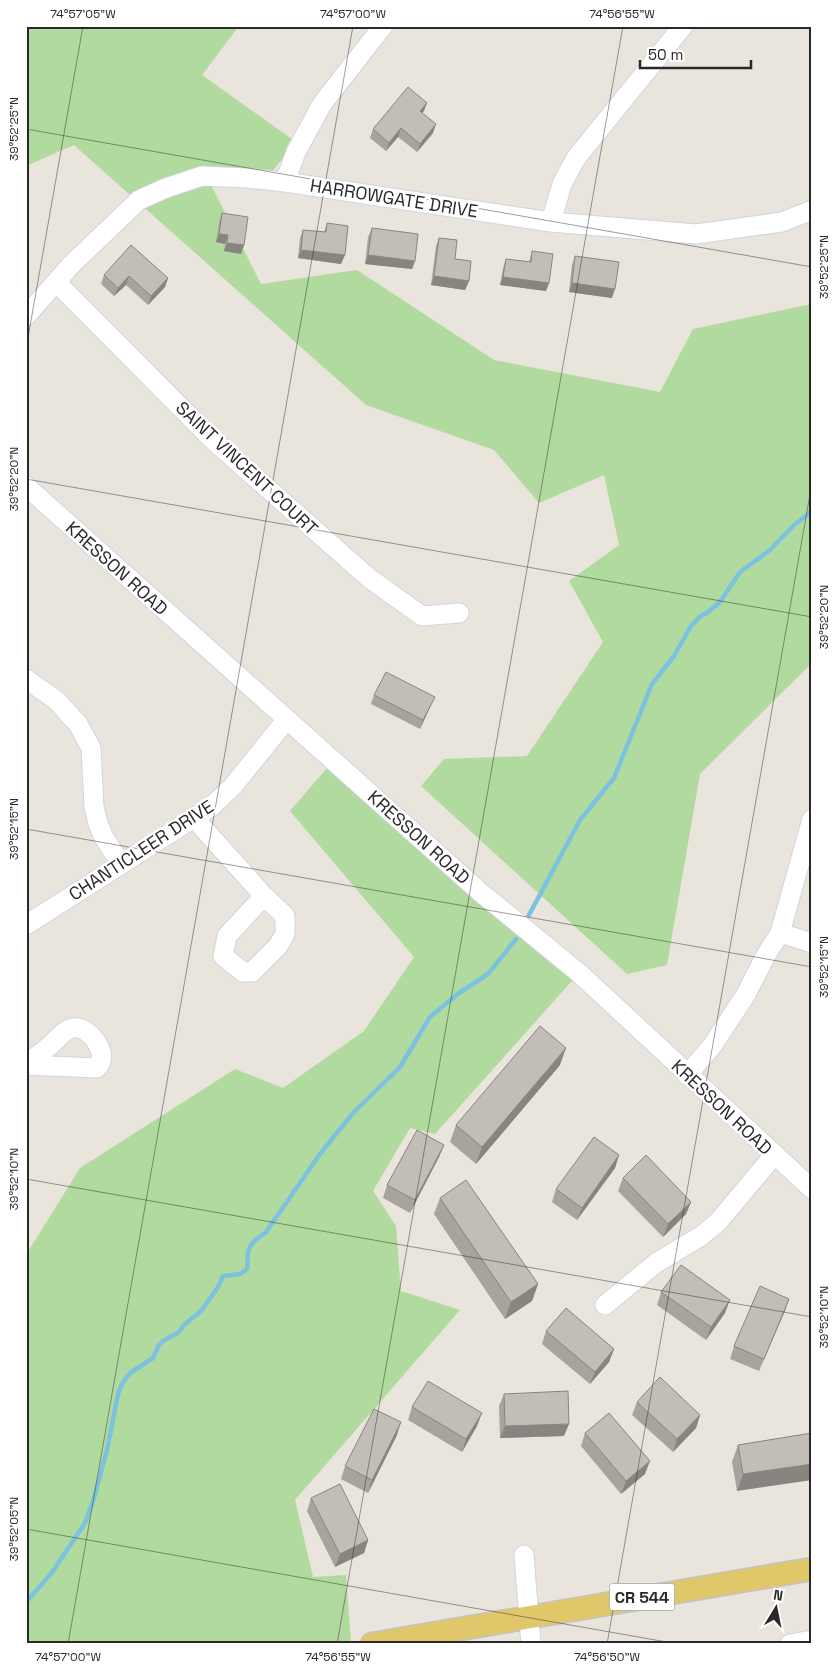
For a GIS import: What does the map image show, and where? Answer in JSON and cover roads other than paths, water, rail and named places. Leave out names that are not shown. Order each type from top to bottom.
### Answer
[{"type":"main road","name":"CR 544","points":[[372,1644],[812,1569]]},
{"type":"street","points":[[285,182],[296,152],[322,104],[383,26]]},
{"type":"street","points":[[551,222],[562,184],[576,158],[683,26]]},
{"type":"street","name":"HARROWGATE DRIVE","points":[[26,316],[71,265],[139,200],[166,188],[202,176],[285,182],[551,222],[696,234],[782,222],[812,210]]},
{"type":"street","name":"SAINT VINCENT COURT","points":[[56,282],[215,442],[368,578],[422,616],[459,613]]},
{"type":"street","name":"KRESSON ROAD","points":[[26,486],[479,891],[579,973],[812,1189]]},
{"type":"street","points":[[26,680],[56,700],[78,724],[91,748],[94,807],[98,823],[103,836],[121,864]]},
{"type":"street","name":"CHANTICLEER DRIVE","points":[[26,925],[211,807],[233,786],[287,719]]},
{"type":"street","points":[[194,818],[264,896]]},
{"type":"street","points":[[687,1075],[712,1046],[745,996],[766,955],[780,933],[812,819]]},
{"type":"street","points":[[780,933],[812,943]]},
{"type":"street","points":[[605,1305],[656,1263],[701,1236],[718,1222],[774,1155]]},
{"type":"street","points":[[524,1556],[531,1644]]},
{"type":"street","points":[[530,1617],[540,1644]]},
{"type":"street","points":[[790,1644],[812,1640]]},
{"type":"waterway","points":[[529,915],[580,820],[614,778],[652,684],[674,656],[691,626],[720,602],[740,572],[770,550],[793,526],[812,511]]},
{"type":"waterway","points":[[26,1602],[51,1574],[85,1523],[107,1450],[118,1394],[130,1373],[153,1358],[163,1341],[179,1332],[184,1325],[201,1311],[218,1287],[223,1276],[240,1274],[247,1269],[248,1252],[252,1243],[266,1232],[320,1154],[353,1113],[400,1067],[430,1017],[459,993],[488,974],[516,939]]}]
